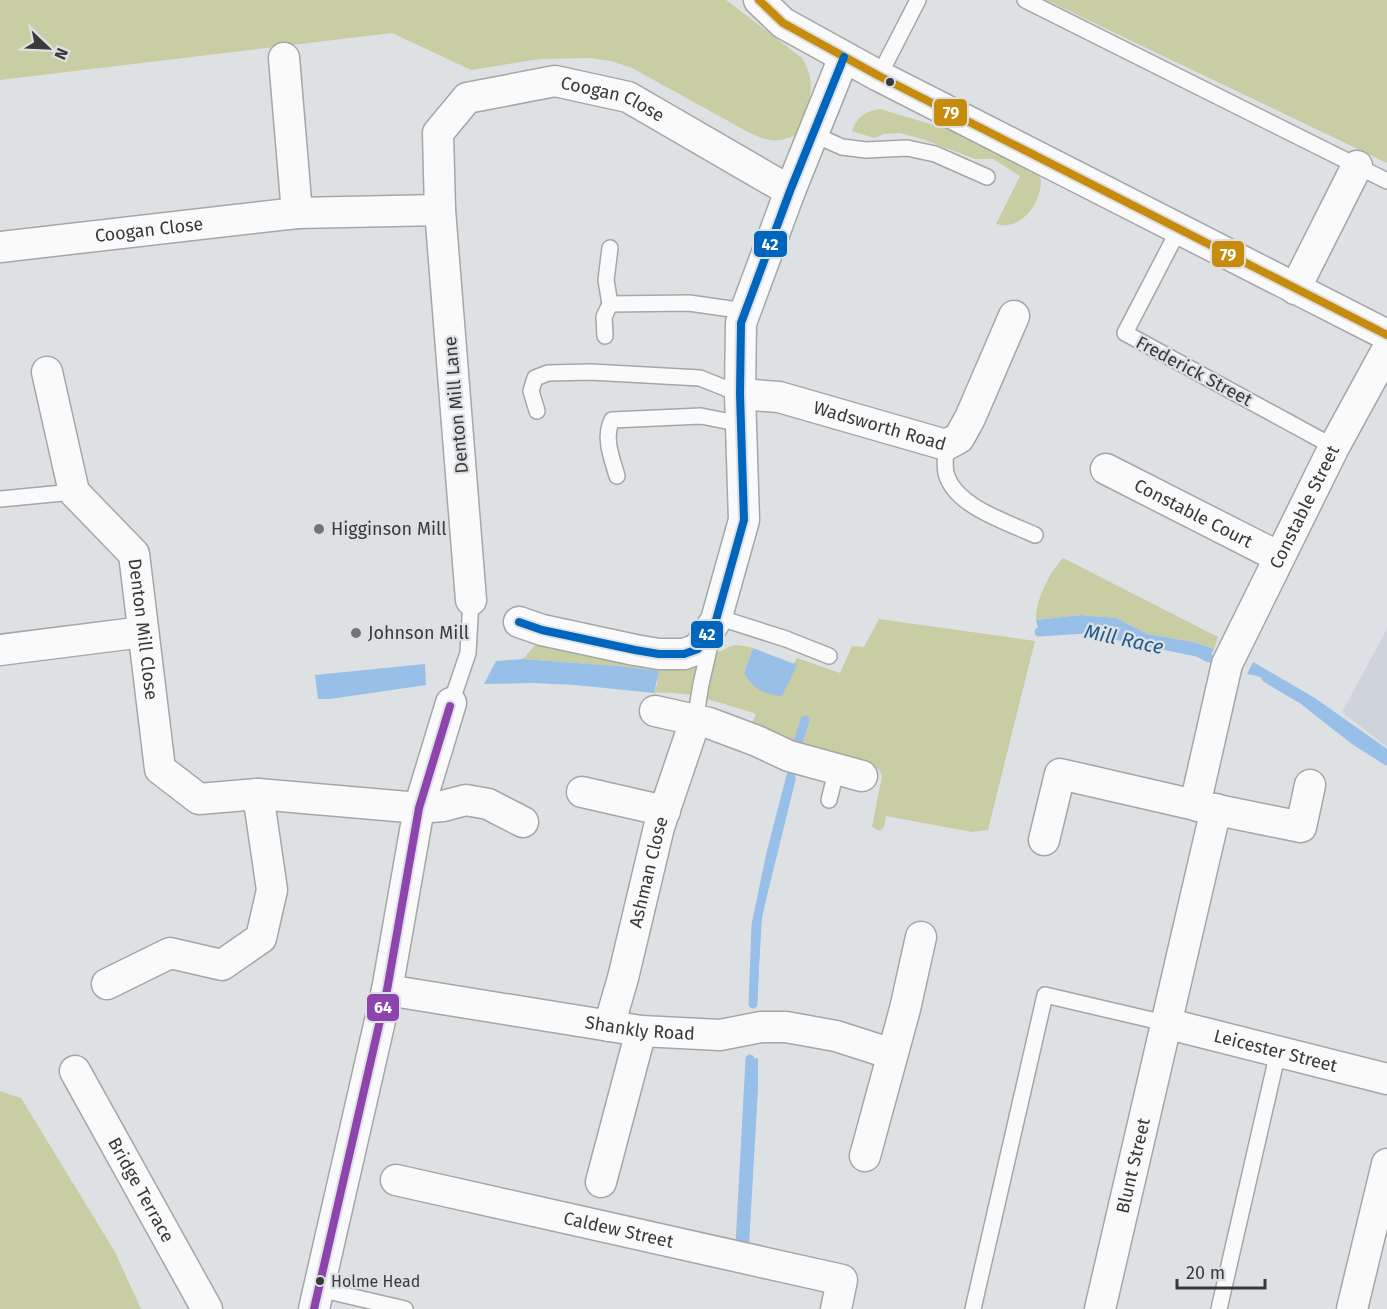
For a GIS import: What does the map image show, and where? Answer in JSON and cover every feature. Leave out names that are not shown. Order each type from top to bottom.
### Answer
[{"type":"street","points":[[759,0],[783,23],[879,76],[1387,335]]},
{"type":"street","points":[[519,621],[542,630],[635,650],[658,654],[684,654],[698,649],[716,618],[744,520],[740,394],[741,323],[790,191],[844,57]]},
{"type":"street","points":[[284,58],[297,213]]},
{"type":"street","name":"Coogan Close","points":[[0,247],[297,213],[440,210],[438,133],[467,98],[555,81],[628,97],[790,191]]},
{"type":"street","points":[[1295,289],[1357,166]]},
{"type":"street","name":"Denton Mill Lane","points":[[440,210],[471,600]]},
{"type":"street","name":"Wadsworth Road","points":[[740,394],[779,397],[946,445],[959,438],[965,428],[1014,316]]},
{"type":"street","name":"Constable Street","points":[[1208,812],[1227,664],[1334,447],[1387,350]]},
{"type":"street","points":[[47,372],[74,492]]},
{"type":"street","name":"Constable Court","points":[[1106,469],[1279,557]]},
{"type":"street","name":"Denton Mill Close","points":[[74,492],[134,554],[160,769],[199,799],[258,795],[419,808],[443,806],[466,800],[488,804],[523,822]]},
{"type":"street","points":[[0,650],[143,632]]},
{"type":"street","points":[[316,1299],[387,990],[419,808],[451,703]]},
{"type":"street","points":[[655,711],[735,732],[789,756],[850,772]]},
{"type":"street","name":"Ashman Close","points":[[609,1026],[665,811],[696,721]]},
{"type":"street","points":[[1044,840],[1060,774],[1208,812],[1301,827],[1310,785]]},
{"type":"street","points":[[582,792],[665,811]]},
{"type":"street","points":[[107,984],[170,953],[222,965],[261,938],[272,890],[258,795]]},
{"type":"street","name":"Blunt Street","points":[[1100,1309],[1165,1023],[1208,812]]},
{"type":"street","points":[[865,1156],[921,938]]},
{"type":"street","name":"Shankly Road","points":[[387,990],[640,1032],[720,1035],[761,1027],[786,1028],[836,1036],[892,1054]]},
{"type":"street","name":"Leicester Street","points":[[1165,1023],[1387,1079]]},
{"type":"street","points":[[601,1182],[640,1032]]},
{"type":"street","name":"Bridge Terrace","points":[[75,1071],[207,1309]]},
{"type":"street","points":[[1352,1309],[1387,1164]]},
{"type":"street","name":"Caldew Street","points":[[396,1180],[842,1280],[836,1309]]},
{"type":"lane","points":[[879,76],[918,0]]},
{"type":"lane","points":[[1024,0],[1387,181]]},
{"type":"lane","points":[[813,134],[842,147],[866,150],[907,148],[935,154],[987,177]]},
{"type":"lane","name":"Frederick Street","points":[[1179,229],[1125,333],[1334,447]]},
{"type":"lane","points":[[605,336],[604,317],[610,304],[606,279],[610,248]]},
{"type":"lane","points":[[610,304],[688,303],[745,311]]},
{"type":"lane","points":[[537,411],[531,391],[535,378],[548,373],[591,372],[700,378],[740,394]]},
{"type":"lane","points":[[617,476],[608,442],[608,429],[612,420],[701,416],[741,424]]},
{"type":"lane","points":[[946,445],[946,473],[957,492],[973,506],[1035,535]]},
{"type":"lane","points":[[0,498],[74,492]]},
{"type":"lane","points":[[451,703],[468,653],[471,600]]},
{"type":"lane","points":[[696,721],[701,684],[716,618],[786,639],[830,656]]},
{"type":"lane","points":[[830,800],[850,772]]},
{"type":"lane","points":[[973,1309],[1045,995],[1165,1023]]},
{"type":"lane","points":[[1220,1309],[1278,1052]]},
{"type":"lane","points":[[316,1299],[405,1309]]},
{"type":"shaded area","points":[[1387,629],[1387,747],[1342,712]]},
{"type":"green space","points":[[0,0],[726,0],[802,58],[810,78],[811,88],[796,135],[776,140],[748,132],[632,68],[611,61],[590,58],[540,59],[471,70],[392,33],[0,80]]},
{"type":"green space","points":[[1046,0],[1387,0],[1387,163]]},
{"type":"green space","points":[[880,109],[971,136],[1036,166],[1041,180],[1040,189],[1028,214],[1014,223],[996,224],[1020,176],[993,159],[975,159],[900,133],[884,134],[874,138],[852,131],[862,115]]},
{"type":"green space","points":[[1063,558],[1218,637],[1214,649],[1193,642],[1148,634],[1116,618],[1081,615],[1036,620],[1038,604],[1044,587]]},
{"type":"green space","points":[[879,619],[1035,641],[988,830],[972,832],[886,816],[884,827],[879,831],[872,827],[882,776],[879,769],[833,755],[808,753],[750,726],[756,715],[754,713],[692,696],[654,693],[658,681],[617,666],[523,659],[542,637],[710,655],[738,645],[753,648],[744,673],[797,665],[793,664],[797,658],[840,673],[852,646],[864,647]]},
{"type":"green space","points":[[0,1091],[21,1098],[115,1252],[141,1309],[0,1309]]},
{"type":"water","points":[[1081,615],[1116,618],[1148,634],[1193,642],[1214,649],[1209,658],[1197,652],[1086,629],[1039,632],[1036,620]]},
{"type":"water","points":[[753,648],[797,665],[782,696],[759,690],[744,673]]},
{"type":"water","points":[[523,659],[659,671],[654,693],[575,685],[484,684],[496,661]]},
{"type":"water","points":[[1253,662],[1315,698],[1387,749],[1387,761],[1282,687],[1247,674]]},
{"type":"water","points":[[425,664],[426,685],[318,699],[315,675]]},
{"type":"water","points":[[791,776],[796,778],[762,916],[757,1003],[753,1004],[756,925],[771,853]]},
{"type":"water","points":[[758,1058],[749,1245],[740,1245],[750,1059]]},
{"type":"waterway","name":"Mill Race","points":[[1039,632],[1086,629],[1197,652],[1209,658]]},
{"type":"waterway","points":[[1266,678],[1303,700],[1354,740],[1387,761]]},
{"type":"waterway","points":[[799,739],[805,720]]},
{"type":"waterway","points":[[753,1004],[756,925],[771,853],[791,776]]},
{"type":"waterway","points":[[740,1245],[750,1059]]},
{"type":"transit line","name":"79","points":[[759,0],[783,23],[879,76],[1387,335]]},
{"type":"transit line","name":"42","points":[[519,622],[542,630],[635,650],[659,654],[684,654],[698,649],[716,620],[744,520],[740,394],[741,323],[790,191],[844,57]]},
{"type":"transit line","name":"64","points":[[314,1309],[387,990],[419,808],[450,706]]},
{"type":"place","name":"Higginson Mill","points":[[319,529]]},
{"type":"place","name":"Johnson Mill","points":[[356,633]]},
{"type":"place","name":"Holme Head","points":[[320,1281]]}]
